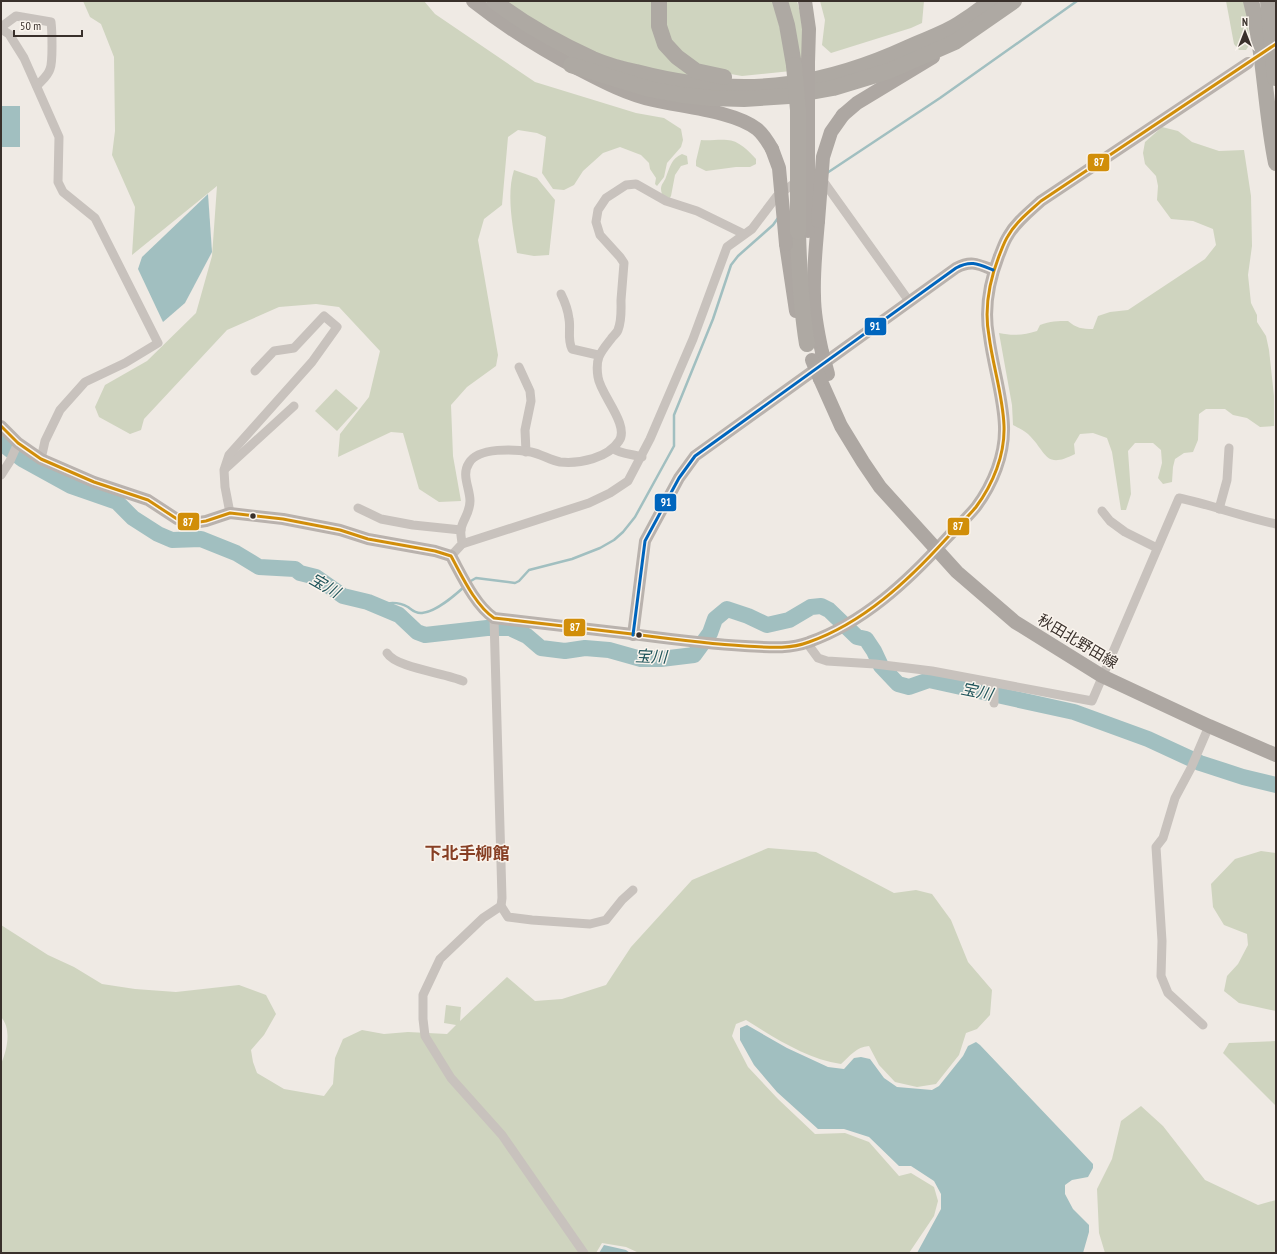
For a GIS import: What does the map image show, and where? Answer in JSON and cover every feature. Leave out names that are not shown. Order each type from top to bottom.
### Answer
[{"type":"highway","points":[[494,1],[511,14],[550,38],[594,60],[658,78],[713,85],[746,87],[789,84],[853,69],[879,60],[959,24],[991,1]]},
{"type":"highway","points":[[659,1],[659,26],[665,44],[687,66],[696,71],[729,78],[789,84]]},
{"type":"highway","points":[[780,1],[801,64],[798,110],[808,228],[800,287],[807,344]]},
{"type":"highway","points":[[570,65],[649,89],[682,95],[744,99],[789,96],[833,88],[889,71],[955,42],[1014,1]]},
{"type":"highway","points":[[1252,1],[1258,26],[1270,133],[1276,163]]},
{"type":"highway","points":[[1268,1],[1276,100]]},
{"type":"main road","points":[[473,1],[522,37],[570,65]]},
{"type":"main road","points":[[801,64],[809,30],[805,1]]},
{"type":"main road","points":[[817,356],[814,273],[808,228],[823,157],[831,132],[844,115],[857,103],[921,65],[955,42]]},
{"type":"main road","name":"秋田北野田線","points":[[570,65],[613,88],[650,100],[722,113],[746,122],[758,130],[767,140],[779,168],[786,244],[797,316],[807,344],[817,356],[824,377],[847,422],[898,506],[957,572],[1015,622],[1102,676],[1209,726],[1276,754]]},
{"type":"street","points":[[37,86],[51,68],[51,22],[16,16],[1,28],[9,34],[21,52],[59,137],[58,182],[60,188],[95,218],[158,343],[125,363],[85,382],[60,410],[45,441],[41,459]]},
{"type":"street","points":[[494,624],[633,634],[694,643],[779,648],[807,643],[834,632],[861,617],[899,586],[936,550],[976,507],[990,485],[999,462],[1003,446],[1004,428],[1002,399],[987,324],[988,289],[993,270],[1007,236],[1023,217],[1041,202],[1248,63]]},
{"type":"street","points":[[451,556],[462,544],[589,503],[610,493],[628,481],[642,457],[693,339],[727,247],[752,229],[777,196],[814,168],[909,301]]},
{"type":"street","points":[[462,544],[460,530],[469,513],[470,502],[470,492],[466,479],[466,473],[469,463],[477,455],[486,451],[513,450],[531,452],[559,462],[579,462],[597,457],[614,449],[621,438],[620,424],[602,390],[598,378],[598,355],[618,330],[621,317],[624,263],[600,235],[596,222],[598,210],[606,198],[626,185],[636,184],[666,201],[697,211],[744,234]]},
{"type":"street","points":[[633,634],[645,541],[679,478],[695,456],[964,263],[977,264],[993,270]]},
{"type":"street","points":[[561,294],[570,320],[569,343],[572,349],[598,355]]},
{"type":"street","points":[[230,514],[225,487],[224,470],[229,455],[312,362],[337,326],[324,316],[294,348],[274,350],[254,371]]},
{"type":"street","points":[[519,367],[530,391],[531,401],[525,430],[526,452]]},
{"type":"street","points":[[224,470],[294,406]]},
{"type":"street","points":[[1,426],[17,445],[41,459],[94,482],[148,500],[177,519],[193,523],[230,514],[283,519],[340,530],[368,539],[435,551],[451,556],[471,592],[494,624],[502,849],[501,906],[508,917],[590,924],[606,920],[622,900],[633,890]]},
{"type":"street","points":[[1,475],[6,463],[17,445]]},
{"type":"street","points":[[1219,509],[1226,480],[1229,448]]},
{"type":"street","points":[[614,449],[617,452],[642,457]]},
{"type":"street","points":[[807,643],[818,658],[827,661],[875,664],[932,671],[1092,701],[1179,498],[1208,504],[1219,509],[1276,524]]},
{"type":"street","points":[[358,508],[381,519],[413,525],[460,530]]},
{"type":"street","points":[[1102,511],[1110,521],[1125,532],[1158,548]]},
{"type":"street","points":[[387,653],[390,658],[420,669],[453,676],[463,681]]},
{"type":"street","points":[[994,683],[994,703]]},
{"type":"street","points":[[1203,1025],[1168,993],[1161,976],[1162,941],[1156,847],[1163,838],[1175,798],[1191,768],[1209,726]]},
{"type":"street","points":[[501,906],[483,918],[440,959],[423,995],[425,1036],[451,1078],[502,1135],[584,1253]]},
{"type":"green space","points":[[83,1],[424,1],[435,14],[535,82],[636,113],[664,118],[681,129],[683,140],[681,147],[667,163],[664,177],[657,186],[655,184],[656,178],[650,169],[649,163],[641,155],[620,147],[603,153],[583,171],[574,185],[564,190],[553,189],[542,173],[546,137],[537,133],[518,130],[508,137],[502,205],[484,219],[478,240],[498,355],[496,366],[467,387],[451,405],[453,456],[461,501],[439,502],[419,489],[403,433],[391,432],[338,457],[340,434],[369,397],[380,351],[339,307],[316,304],[279,307],[227,330],[144,419],[141,430],[130,434],[99,417],[95,407],[105,385],[147,361],[196,313],[212,256],[217,186],[132,255],[135,207],[112,155],[115,131],[114,57],[101,24],[90,17]]},
{"type":"green space","points":[[502,1],[655,1],[655,29],[704,77],[665,73],[604,56],[558,35]]},
{"type":"green space","points":[[664,1],[773,1],[791,71],[742,76],[708,70],[682,56],[667,36]]},
{"type":"green space","points":[[785,1],[797,1],[801,16],[805,60],[800,62]]},
{"type":"green space","points":[[820,1],[924,1],[922,23],[911,28],[831,53],[822,45],[825,20]]},
{"type":"green space","points":[[1226,1],[1245,1],[1250,44],[1246,50],[1239,50],[1234,44]]},
{"type":"green space","points":[[1162,127],[1178,131],[1192,142],[1219,151],[1244,150],[1251,196],[1252,246],[1248,275],[1251,303],[1257,315],[1257,322],[1266,336],[1269,350],[1274,396],[1274,426],[1260,427],[1247,418],[1233,415],[1225,409],[1206,409],[1199,414],[1198,440],[1193,452],[1184,453],[1175,459],[1172,482],[1163,484],[1158,478],[1162,463],[1161,450],[1153,443],[1135,443],[1128,451],[1131,494],[1126,510],[1121,510],[1112,452],[1107,438],[1093,433],[1080,434],[1074,444],[1075,454],[1057,460],[1047,457],[1028,434],[1013,425],[1012,405],[999,333],[1018,335],[1037,331],[1040,325],[1061,321],[1068,321],[1079,328],[1093,329],[1098,316],[1110,312],[1128,310],[1205,259],[1216,245],[1213,229],[1193,221],[1171,219],[1157,200],[1158,186],[1156,176],[1145,164],[1143,153],[1145,142]]},
{"type":"green space","points":[[701,140],[731,140],[743,146],[756,159],[756,164],[750,167],[736,167],[706,171],[696,166]]},
{"type":"green space","points":[[682,154],[687,156],[688,164],[681,166],[675,175],[671,196],[669,199],[664,198],[661,190],[665,178],[675,158]]},
{"type":"green space","points":[[514,170],[537,178],[555,200],[549,255],[534,256],[517,253],[510,201]]},
{"type":"green space","points":[[336,389],[358,408],[337,431],[315,411]]},
{"type":"green space","points":[[768,848],[816,852],[894,893],[916,890],[932,894],[951,920],[968,962],[992,990],[990,1015],[977,1029],[966,1033],[959,1055],[936,1084],[917,1087],[895,1082],[879,1065],[869,1046],[860,1048],[841,1064],[816,1058],[804,1053],[780,1041],[746,1020],[736,1024],[732,1036],[748,1067],[778,1099],[815,1134],[845,1133],[869,1142],[899,1176],[911,1173],[934,1187],[938,1201],[934,1216],[909,1253],[639,1253],[626,1247],[602,1243],[596,1253],[1,1253],[1,1064],[7,1046],[7,1033],[1,1017],[1,925],[48,955],[74,967],[102,984],[135,989],[176,992],[239,985],[266,995],[276,1014],[264,1035],[251,1050],[257,1073],[284,1089],[324,1096],[333,1084],[335,1058],[343,1039],[362,1030],[384,1034],[408,1032],[447,1034],[456,1025],[444,1023],[446,1005],[461,1007],[460,1021],[507,977],[535,1001],[562,999],[606,985],[631,947],[692,880]]},
{"type":"green space","points":[[1261,851],[1276,853],[1276,1011],[1239,1003],[1224,991],[1227,976],[1238,964],[1248,945],[1247,934],[1224,925],[1213,907],[1211,884],[1235,859]]},
{"type":"green space","points":[[1276,1041],[1276,1106],[1223,1053],[1229,1043]]},
{"type":"green space","points":[[1141,1106],[1163,1126],[1205,1180],[1258,1205],[1276,1200],[1276,1253],[1105,1253],[1099,1233],[1097,1189],[1112,1159],[1121,1121]]},
{"type":"water","points":[[1,106],[20,106],[20,147],[1,147]]},
{"type":"water","points":[[208,194],[212,252],[185,303],[163,322],[138,269],[142,257]]},
{"type":"water","points":[[747,1025],[787,1048],[828,1067],[844,1069],[854,1058],[861,1057],[870,1059],[884,1078],[897,1087],[932,1090],[939,1086],[963,1056],[968,1046],[976,1042],[1093,1164],[1093,1168],[1088,1177],[1072,1180],[1065,1185],[1065,1194],[1073,1209],[1089,1225],[1089,1232],[1083,1253],[917,1253],[941,1209],[941,1194],[934,1181],[911,1166],[899,1166],[869,1137],[844,1129],[818,1129],[777,1092],[754,1065],[740,1040],[740,1028]]},
{"type":"water","points":[[604,1245],[626,1250],[630,1253],[599,1253]]},
{"type":"waterway","points":[[827,173],[940,98],[1077,1]]},
{"type":"waterway","points":[[469,582],[476,578],[515,583],[519,581],[529,570],[572,559],[600,548],[614,540],[623,532],[635,517],[674,446],[674,415],[713,319],[731,265],[738,256],[773,225],[778,218]]},
{"type":"waterway","name":"宝川","points":[[1,443],[22,459],[71,486],[117,502],[133,518],[158,534],[172,540],[201,539],[236,553],[259,567],[295,569],[300,573],[316,577],[343,596],[368,602],[399,615],[417,632],[425,635],[487,628],[510,628],[527,636],[541,648],[565,651],[585,648],[609,650],[641,659],[661,659],[694,655],[710,633],[715,619],[727,609],[748,616],[767,625],[789,620],[811,607],[821,606],[829,610],[857,637],[866,639],[881,666],[898,684],[909,687],[929,680],[1074,712],[1148,739],[1200,763],[1243,777],[1276,785]]},
{"type":"waterway","points":[[378,606],[396,603],[404,605],[414,612],[427,612],[444,603],[464,587]]},
{"type":"transit line","name":"87","points":[[1,426],[18,443],[41,459],[94,482],[148,500],[177,519],[193,523],[206,521],[230,513],[283,519],[340,530],[368,539],[435,551],[451,556],[475,598],[494,618],[717,644],[761,647],[801,645],[829,634],[848,624],[884,599],[931,555],[976,507],[988,489],[1000,458],[1004,437],[1004,426],[1002,404],[991,348],[987,306],[995,266],[1005,241],[1011,231],[1023,217],[1041,201],[1276,44]]},
{"type":"transit line","name":"91","points":[[633,635],[645,541],[679,478],[695,456],[956,268],[966,264],[974,264],[993,270]]},
{"type":"district","name":"下北手柳館","points":[[467,853]]}]
